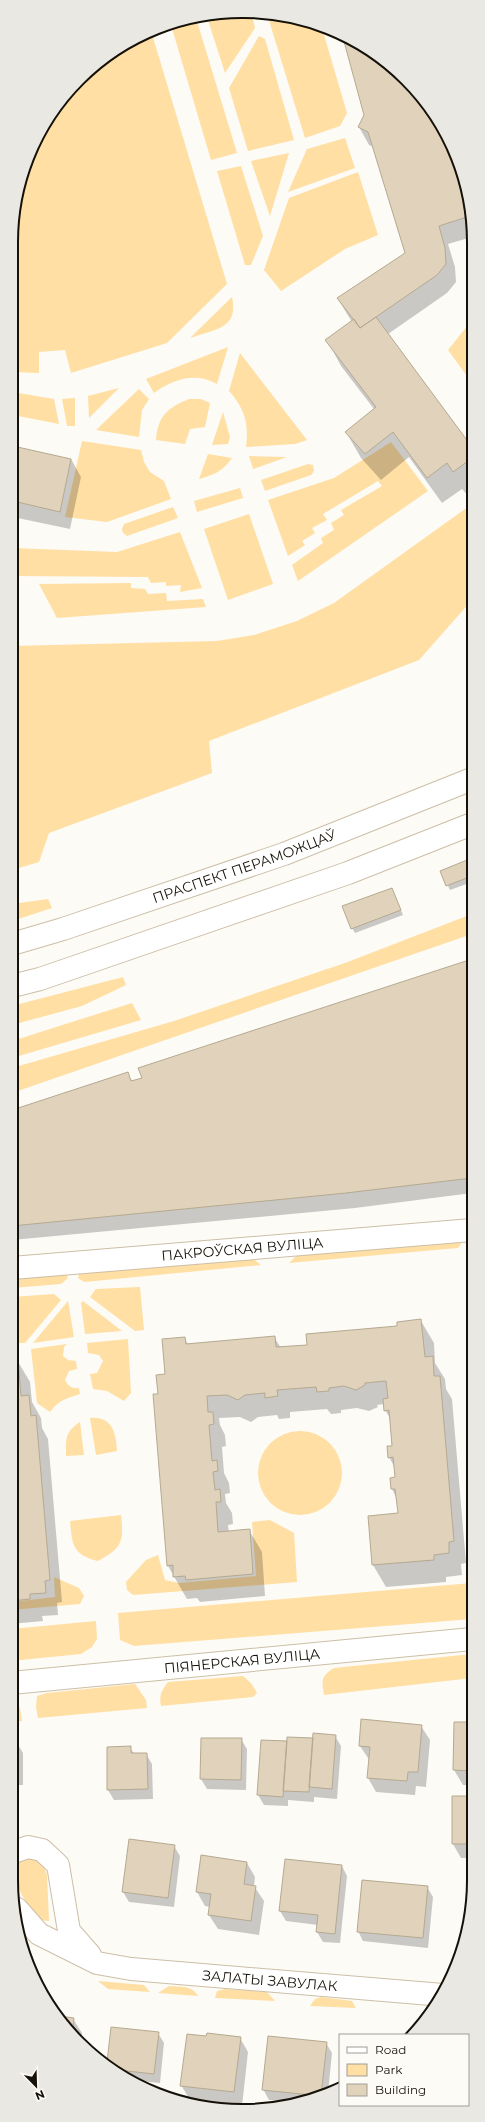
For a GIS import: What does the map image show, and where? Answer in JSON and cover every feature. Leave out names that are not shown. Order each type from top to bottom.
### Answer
[{"type":"street","name":"ПРАСПЕКТ ПЕРАМОЖЦАЎ","points":[[18,942],[63,929],[284,854],[467,781]]},
{"type":"street","points":[[18,984],[40,979],[348,873],[467,826]]},
{"type":"street","name":"ПАКРОЎСКАЯ ВУЛІЦА","points":[[18,1268],[467,1230]]},
{"type":"street","name":"ПІЯНЕРСКАЯ ВУЛІЦА","points":[[18,1682],[467,1639]]},
{"type":"street","points":[[18,1851],[28,1847],[42,1850],[58,1866],[69,1931],[97,1963]]},
{"type":"street","name":"ЗАЛАТЫ ЗАВУЛАК","points":[[21,1913],[39,1934],[97,1963],[131,1969],[435,1994]]},
{"type":"green space","points":[[228,18],[253,18],[255,28],[225,73],[208,21]]},
{"type":"green space","points":[[269,20],[286,22],[324,33],[347,113],[340,126],[305,138]]},
{"type":"green space","points":[[197,22],[237,153],[211,160],[172,29]]},
{"type":"green space","points":[[259,36],[265,39],[294,140],[248,151],[229,88]]},
{"type":"green space","points":[[153,37],[227,284],[167,343],[71,373],[65,350],[39,352],[39,373],[18,372],[18,228],[22,199],[30,170],[48,130],[74,94],[106,64],[130,48]]},
{"type":"green space","points":[[345,138],[355,168],[288,192],[307,149]]},
{"type":"green space","points":[[289,153],[270,216],[251,161]]},
{"type":"green space","points":[[241,166],[263,236],[251,265],[245,265],[217,171]]},
{"type":"green space","points":[[358,172],[378,235],[345,249],[281,291],[264,270],[289,198]]},
{"type":"green space","points":[[232,297],[232,316],[228,322],[216,330],[190,338]]},
{"type":"green space","points":[[467,326],[467,376],[448,350]]},
{"type":"green space","points":[[228,347],[217,384],[201,378],[185,379],[169,384],[154,393],[146,379]]},
{"type":"green space","points":[[240,353],[307,440],[295,444],[246,447],[247,431],[245,417],[239,404],[229,391]]},
{"type":"green space","points":[[119,388],[89,418],[88,396]]},
{"type":"green space","points":[[139,389],[149,399],[142,410],[139,437],[96,430]]},
{"type":"green space","points":[[18,393],[54,399],[59,424],[18,416]]},
{"type":"green space","points":[[75,398],[75,426],[67,426],[62,399]]},
{"type":"green space","points":[[189,399],[201,399],[210,403],[205,427],[190,429],[185,444],[156,440],[159,425],[165,414],[175,406]]},
{"type":"green space","points":[[223,412],[230,437],[228,444],[212,445]]},
{"type":"green space","points":[[82,441],[141,450],[144,462],[150,472],[164,481],[171,499],[107,522],[65,517]]},
{"type":"green space","points":[[391,442],[428,491],[298,581],[292,565],[323,543],[321,538],[334,530],[331,523],[344,515],[341,510],[382,486],[378,481],[323,514],[327,520],[312,528],[315,533],[302,541],[305,545],[288,556],[268,500],[334,478]]},
{"type":"green space","points":[[208,454],[232,458],[218,472],[199,479]]},
{"type":"green space","points":[[249,456],[287,457],[253,469]]},
{"type":"green space","points":[[308,464],[313,465],[314,471],[311,475],[265,491],[261,480]]},
{"type":"green space","points":[[240,488],[243,498],[197,512],[194,501]]},
{"type":"green space","points":[[173,507],[178,518],[127,536],[123,533],[122,529],[124,524]]},
{"type":"green space","points":[[467,508],[467,606],[419,660],[209,741],[212,773],[49,833],[39,862],[18,868],[18,646],[217,641],[254,635],[297,621],[334,603]]},
{"type":"green space","points":[[249,514],[273,584],[228,600],[204,529]]},
{"type":"green space","points":[[180,532],[202,588],[180,592],[181,585],[166,586],[166,582],[151,583],[148,577],[18,576],[18,548],[117,552]]},
{"type":"green space","points":[[131,583],[131,588],[145,589],[148,594],[166,593],[167,601],[203,599],[206,607],[57,618],[39,584]]},
{"type":"green space","points":[[48,899],[52,908],[18,919],[18,903]]},
{"type":"green space","points":[[467,916],[467,936],[18,1091],[18,1066],[174,1021],[345,963]]},
{"type":"green space","points":[[123,977],[126,985],[82,1006],[18,1023],[18,1004]]},
{"type":"green space","points":[[132,1003],[141,1020],[18,1056],[18,1039]]},
{"type":"green space","points":[[459,1241],[461,1244],[458,1248],[289,1263],[301,1251]]},
{"type":"green space","points":[[251,1257],[261,1265],[84,1282],[78,1278],[80,1271]]},
{"type":"green space","points":[[65,1272],[68,1278],[61,1284],[18,1288],[18,1276]]},
{"type":"green space","points":[[140,1287],[144,1330],[135,1331],[90,1297],[96,1289]]},
{"type":"green space","points":[[54,1294],[61,1300],[25,1343],[18,1343],[18,1297]]},
{"type":"green space","points":[[68,1301],[74,1337],[33,1343]]},
{"type":"green space","points":[[83,1301],[122,1331],[85,1334],[81,1303]]},
{"type":"green space","points":[[128,1339],[131,1393],[124,1401],[107,1391],[93,1389],[90,1374],[97,1373],[103,1361],[99,1355],[88,1353],[87,1343]]},
{"type":"green space","points":[[67,1344],[64,1347],[63,1356],[68,1360],[76,1361],[77,1369],[69,1371],[65,1380],[70,1387],[79,1388],[80,1394],[60,1402],[50,1412],[37,1403],[31,1349]]},
{"type":"green space","points":[[90,1418],[104,1420],[112,1427],[116,1438],[117,1451],[96,1455]]},
{"type":"green space","points":[[80,1422],[84,1455],[66,1456],[67,1436],[71,1429]]},
{"type":"green space","points":[[300,1431],[316,1434],[330,1443],[339,1457],[342,1473],[339,1489],[330,1503],[316,1512],[300,1515],[284,1512],[270,1503],[261,1489],[258,1473],[261,1457],[270,1443],[284,1434]]},
{"type":"green space","points":[[121,1515],[122,1532],[120,1543],[112,1552],[98,1561],[83,1556],[75,1548],[70,1521]]},
{"type":"green space","points":[[270,1520],[294,1533],[297,1582],[133,1595],[127,1590],[126,1582],[146,1560],[158,1555],[165,1580],[179,1583],[256,1576],[252,1522]]},
{"type":"green space","points":[[54,1577],[79,1588],[84,1596],[80,1604],[18,1609],[18,1601],[55,1597]]},
{"type":"green space","points":[[467,1583],[467,1619],[134,1646],[120,1640],[118,1613]]},
{"type":"green space","points":[[96,1621],[97,1639],[92,1647],[81,1654],[18,1660],[18,1628]]},
{"type":"green space","points":[[467,1655],[467,1679],[324,1695],[323,1679],[326,1674],[334,1668]]},
{"type":"green space","points":[[243,1676],[251,1683],[257,1693],[253,1697],[161,1706],[161,1694],[168,1682]]},
{"type":"green space","points":[[135,1684],[146,1700],[147,1708],[38,1718],[36,1707],[37,1696],[47,1693]]},
{"type":"green space","points":[[18,1705],[20,1708],[22,1721],[18,1721]]},
{"type":"green space","points":[[34,1856],[43,1864],[47,1875],[49,1921],[39,1920],[25,1900],[18,1885],[19,1862]]},
{"type":"green space","points":[[98,1981],[144,1985],[150,1992],[108,1989]]},
{"type":"green space","points":[[169,1986],[189,1988],[198,1996],[158,1993]]},
{"type":"green space","points":[[225,1989],[267,1992],[275,2001],[215,1998],[217,1991]]},
{"type":"green space","points":[[321,1997],[352,2001],[356,2008],[310,2006],[315,1999]]},
{"type":"building","points":[[344,42],[379,64],[411,94],[421,106],[437,130],[450,157],[463,199],[466,217],[439,226],[445,248],[446,264],[437,275],[360,328],[337,298],[405,253],[368,132],[358,127],[364,115]]},
{"type":"building","points":[[376,317],[467,440],[467,462],[453,472],[447,463],[427,478],[393,432],[365,454],[345,432],[376,407],[325,340],[354,319],[360,328]]},
{"type":"building","points":[[18,447],[71,459],[60,512],[18,502]]},
{"type":"building","points":[[467,860],[467,878],[446,886],[440,871]]},
{"type":"building","points":[[392,888],[401,910],[351,929],[342,906]]},
{"type":"building","points":[[467,961],[467,1179],[346,1193],[18,1225],[18,1108],[128,1072],[131,1081],[142,1078],[138,1068]]},
{"type":"building","points":[[421,1319],[425,1357],[433,1356],[434,1376],[440,1376],[454,1541],[449,1542],[449,1553],[434,1555],[434,1560],[372,1565],[368,1516],[398,1513],[395,1489],[391,1489],[390,1478],[395,1477],[393,1457],[388,1458],[387,1446],[392,1446],[389,1410],[384,1411],[383,1399],[388,1398],[386,1381],[365,1383],[365,1385],[356,1390],[344,1386],[329,1388],[329,1391],[317,1392],[316,1387],[277,1390],[278,1396],[265,1398],[265,1393],[245,1395],[238,1400],[227,1395],[207,1396],[208,1412],[213,1412],[214,1424],[209,1425],[212,1461],[217,1460],[218,1471],[213,1472],[215,1490],[220,1489],[221,1502],[216,1502],[218,1532],[250,1529],[253,1574],[186,1580],[185,1576],[173,1577],[173,1565],[167,1566],[153,1394],[158,1394],[156,1375],[165,1374],[162,1339],[185,1337],[186,1344],[275,1336],[276,1347],[307,1345],[306,1334],[397,1326],[397,1322]]},
{"type":"building","points":[[18,1359],[21,1396],[29,1395],[31,1416],[36,1415],[50,1580],[45,1581],[46,1593],[30,1594],[30,1599],[18,1600]]},
{"type":"building","points":[[361,1719],[422,1725],[418,1772],[408,1772],[407,1781],[367,1778],[370,1747],[359,1746]]},
{"type":"building","points":[[454,1722],[467,1722],[467,1771],[453,1770]]},
{"type":"building","points":[[313,1733],[336,1735],[332,1789],[309,1787]]},
{"type":"building","points":[[287,1737],[313,1738],[309,1792],[283,1791]]},
{"type":"building","points":[[201,1738],[242,1738],[241,1780],[200,1779]]},
{"type":"building","points":[[261,1740],[287,1741],[283,1797],[257,1795]]},
{"type":"building","points":[[131,1746],[131,1753],[147,1753],[148,1789],[107,1790],[107,1747]]},
{"type":"building","points":[[452,1796],[467,1796],[467,1844],[452,1844]]},
{"type":"building","points":[[129,1839],[175,1845],[168,1898],[122,1892]]},
{"type":"building","points":[[201,1855],[247,1862],[244,1884],[256,1886],[251,1921],[208,1915],[211,1894],[196,1892]]},
{"type":"building","points":[[285,1859],[342,1865],[335,1934],[316,1932],[318,1915],[279,1911]]},
{"type":"building","points":[[362,1880],[428,1886],[423,1938],[357,1932]]},
{"type":"building","points":[[65,2017],[74,2018],[73,2027]]},
{"type":"building","points":[[111,2027],[159,2032],[154,2074],[125,2071],[107,2059]]},
{"type":"building","points":[[207,2033],[241,2037],[234,2092],[180,2086],[187,2034],[206,2036]]},
{"type":"building","points":[[268,2036],[327,2042],[322,2089],[306,2094],[262,2090]]}]
